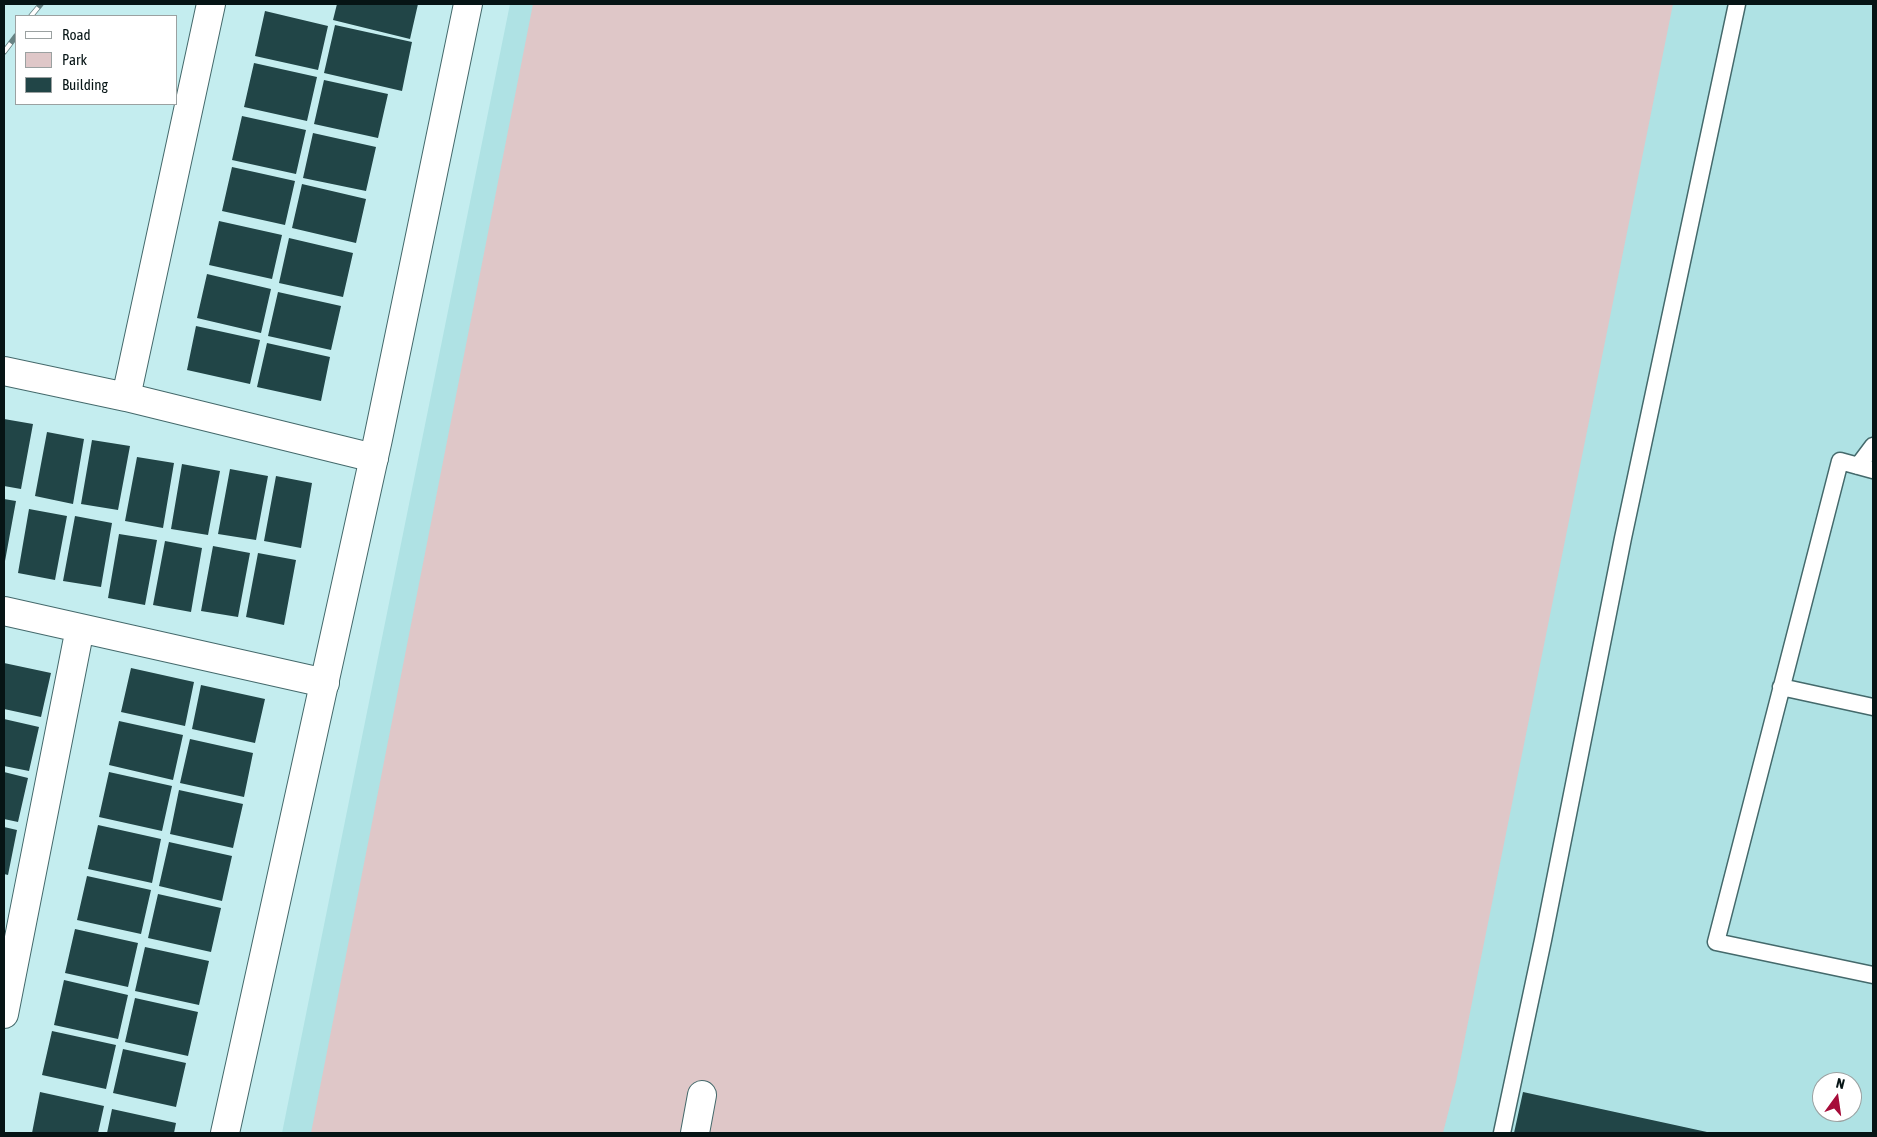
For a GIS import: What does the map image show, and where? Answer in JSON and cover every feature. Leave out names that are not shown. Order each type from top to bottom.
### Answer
[{"type":"street","points":[[126,397],[211,4]]},
{"type":"street","points":[[225,1133],[374,458],[468,4]]},
{"type":"street","points":[[4,371],[126,397],[374,458]]},
{"type":"street","points":[[4,611],[324,683]]},
{"type":"street","points":[[4,1014],[80,628]]},
{"type":"street","points":[[695,1133],[702,1095]]},
{"type":"lane","points":[[1502,1133],[1623,538],[1737,4]]},
{"type":"lane","points":[[1873,446],[1866,468],[1840,462],[1716,942],[1873,975]]},
{"type":"lane","points":[[1781,686],[1873,707]]},
{"type":"shaded area","points":[[510,4],[1873,4],[1873,1133],[282,1133]]},
{"type":"green space","points":[[533,4],[1673,4],[1456,1082],[1443,1133],[311,1133]]},
{"type":"building","points":[[337,4],[418,4],[410,39],[333,20]]},
{"type":"building","points":[[265,11],[328,26],[318,70],[255,56]]},
{"type":"building","points":[[335,25],[412,42],[402,91],[324,73]]},
{"type":"building","points":[[254,63],[317,77],[307,121],[244,107]]},
{"type":"building","points":[[324,80],[388,94],[378,138],[314,124]]},
{"type":"building","points":[[242,116],[306,130],[296,174],[232,160]]},
{"type":"building","points":[[313,133],[376,147],[366,191],[303,178]]},
{"type":"building","points":[[232,167],[295,181],[285,225],[222,211]]},
{"type":"building","points":[[302,184],[366,199],[356,243],[292,228]]},
{"type":"building","points":[[219,221],[282,235],[272,279],[209,265]]},
{"type":"building","points":[[289,238],[353,253],[343,297],[279,283]]},
{"type":"building","points":[[207,274],[271,289],[261,333],[197,318]]},
{"type":"building","points":[[278,292],[341,306],[331,350],[268,336]]},
{"type":"building","points":[[196,326],[260,340],[250,384],[187,370]]},
{"type":"building","points":[[267,343],[330,357],[321,401],[257,387]]},
{"type":"building","points":[[4,419],[33,424],[21,489],[4,486]]},
{"type":"building","points":[[47,432],[84,439],[73,504],[35,496]]},
{"type":"building","points":[[92,440],[130,446],[118,510],[81,504]]},
{"type":"building","points":[[137,457],[174,463],[163,528],[125,521]]},
{"type":"building","points":[[182,464],[220,471],[208,535],[171,529]]},
{"type":"building","points":[[230,469],[268,476],[256,540],[218,534]]},
{"type":"building","points":[[276,476],[312,483],[301,548],[264,541]]},
{"type":"building","points":[[4,499],[16,501],[5,561],[4,561]]},
{"type":"building","points":[[29,509],[67,516],[55,580],[18,573]]},
{"type":"building","points":[[75,516],[112,523],[101,587],[63,581]]},
{"type":"building","points":[[119,534],[157,540],[145,605],[108,598]]},
{"type":"building","points":[[165,541],[202,548],[191,612],[153,605]]},
{"type":"building","points":[[213,546],[250,553],[238,617],[201,611]]},
{"type":"building","points":[[258,553],[296,560],[284,625],[246,617]]},
{"type":"building","points":[[4,663],[51,673],[41,717],[4,709]]},
{"type":"building","points":[[131,668],[194,682],[185,726],[121,712]]},
{"type":"building","points":[[201,685],[265,699],[255,743],[192,729]]},
{"type":"building","points":[[4,719],[39,727],[29,771],[4,766]]},
{"type":"building","points":[[119,721],[183,735],[173,780],[109,765]]},
{"type":"building","points":[[190,739],[253,753],[244,797],[180,783]]},
{"type":"building","points":[[4,772],[28,778],[18,822],[4,819]]},
{"type":"building","points":[[109,772],[172,786],[162,831],[99,817]]},
{"type":"building","points":[[179,790],[243,804],[233,848],[170,834]]},
{"type":"building","points":[[98,825],[161,839],[152,883],[88,869]]},
{"type":"building","points":[[4,827],[17,830],[8,875],[4,874]]},
{"type":"building","points":[[169,842],[232,856],[222,901],[159,886]]},
{"type":"building","points":[[87,876],[151,890],[141,934],[77,920]]},
{"type":"building","points":[[158,894],[221,908],[211,952],[148,938]]},
{"type":"building","points":[[75,929],[138,943],[128,987],[65,973]]},
{"type":"building","points":[[145,947],[209,961],[199,1005],[135,991]]},
{"type":"building","points":[[64,980],[128,995],[118,1039],[54,1025]]},
{"type":"building","points":[[135,998],[198,1012],[188,1056],[125,1042]]},
{"type":"building","points":[[52,1031],[116,1045],[106,1089],[42,1075]]},
{"type":"building","points":[[123,1049],[186,1063],[176,1107],[113,1093]]},
{"type":"building","points":[[40,1092],[104,1106],[98,1133],[32,1133]]},
{"type":"building","points":[[1523,1092],[1707,1132],[1514,1133]]},
{"type":"building","points":[[112,1109],[176,1123],[174,1133],[107,1133]]},
{"type":"railway","points":[[32,15],[41,4]]},
{"type":"railway","points":[[4,52],[15,37]]}]
